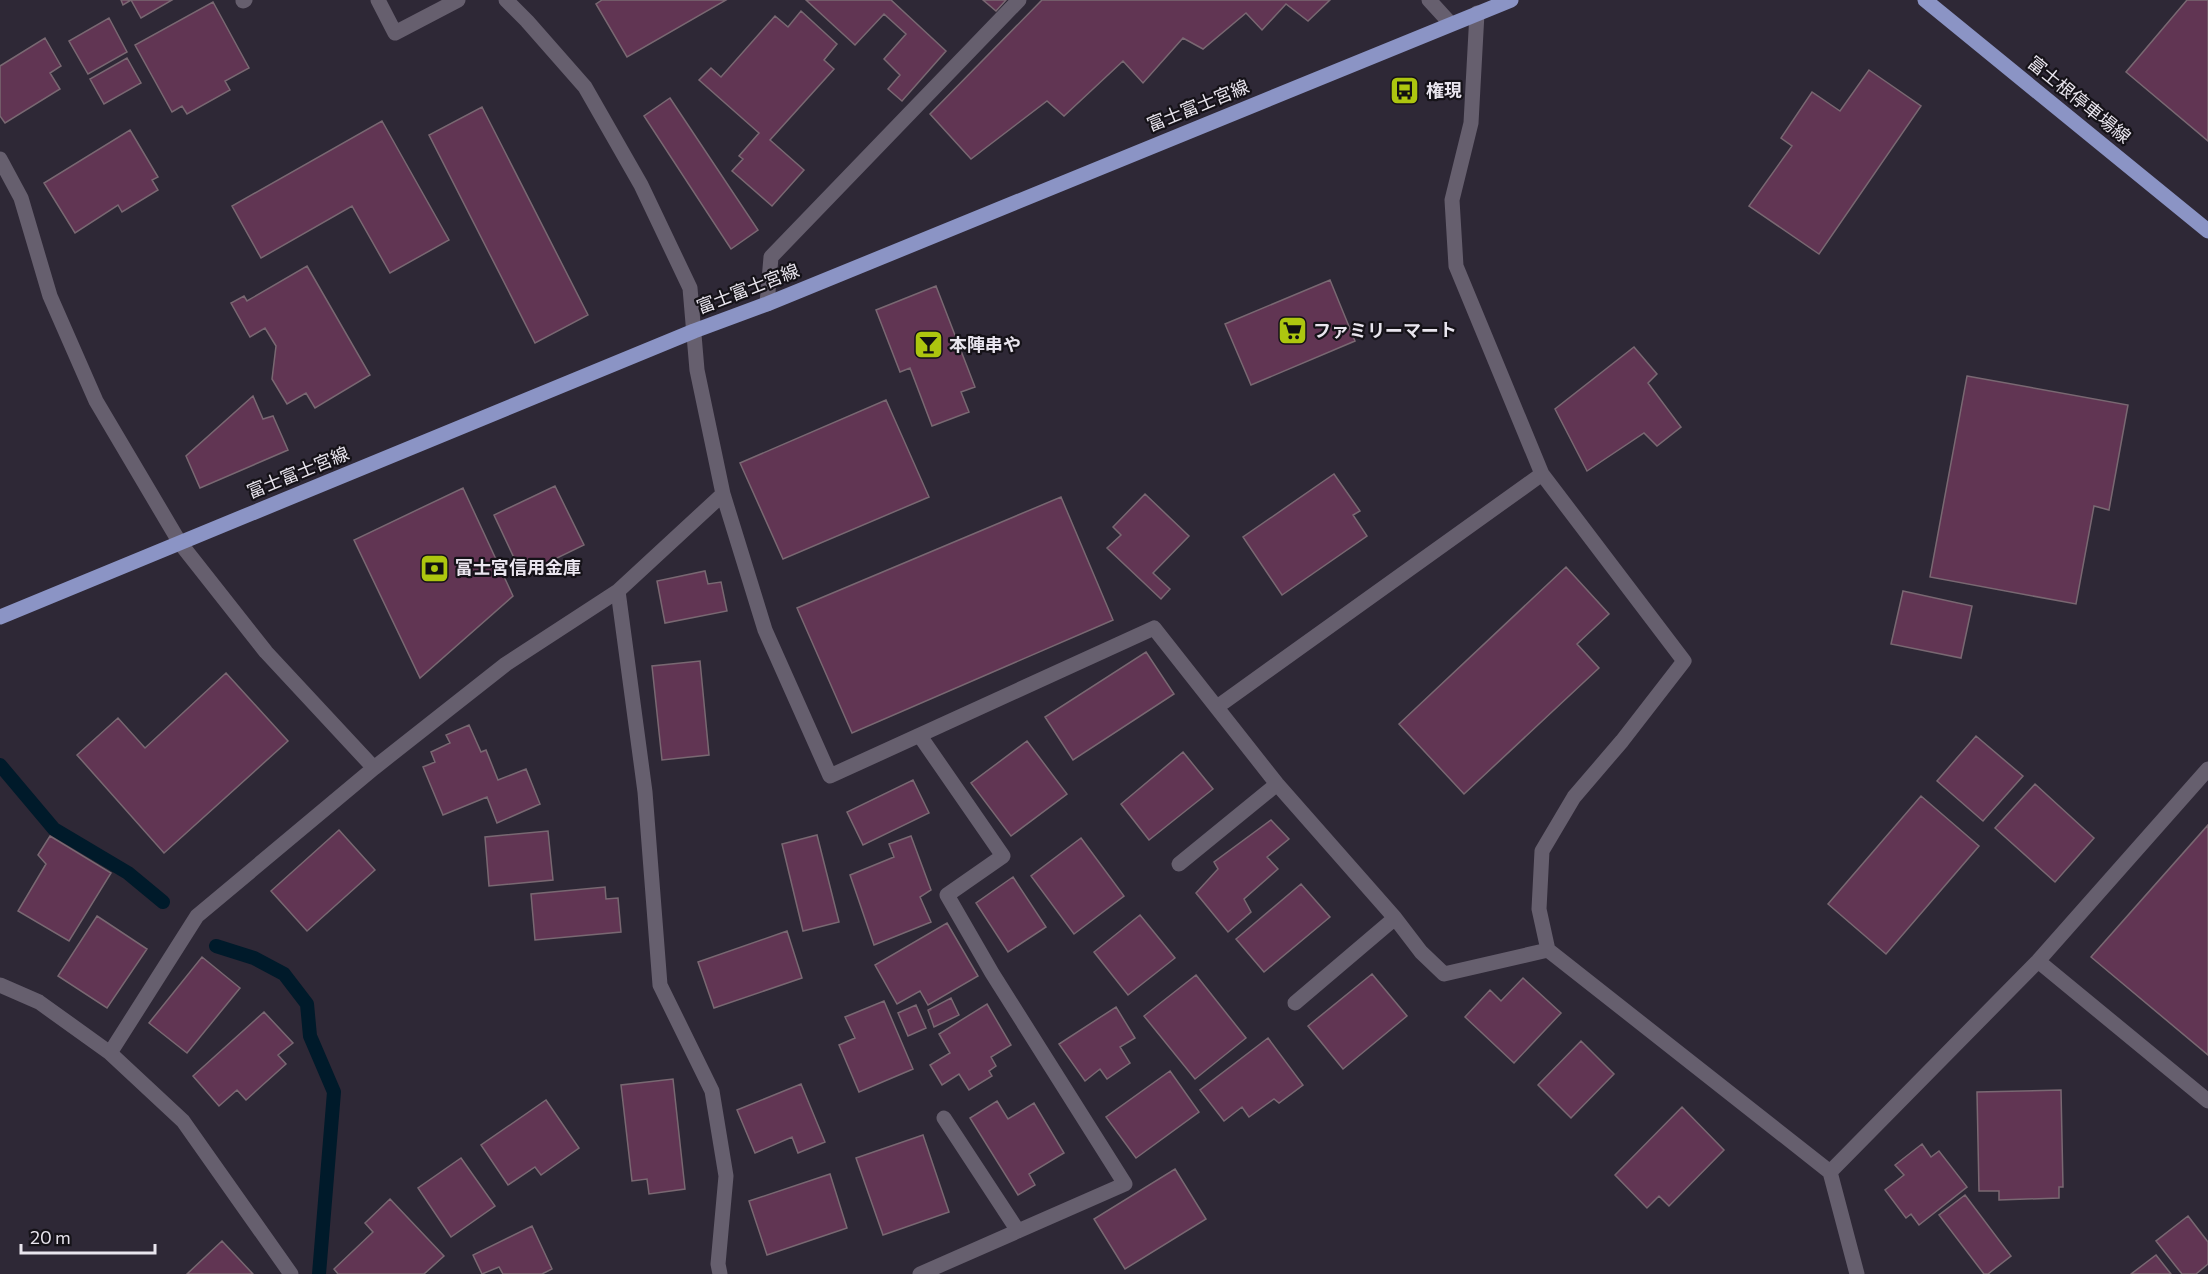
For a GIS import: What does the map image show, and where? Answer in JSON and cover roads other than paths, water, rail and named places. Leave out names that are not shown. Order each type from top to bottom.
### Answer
[{"type":"main road","name":"富士富士宮線","points":[[0,617],[694,331],[767,304],[1450,23],[1512,0]]},
{"type":"main road","name":"富士根停車場線","points":[[1925,0],[2208,231]]},
{"type":"street","points":[[378,0],[395,33],[458,0]]},
{"type":"street","points":[[506,0],[585,87],[641,185],[690,288],[697,370],[723,494],[765,630],[830,776],[1154,628],[1277,784],[1395,918],[1420,952],[1443,974],[1548,950]]},
{"type":"street","points":[[767,304],[771,257],[1019,0]]},
{"type":"street","points":[[1429,0],[1450,23]]},
{"type":"street","points":[[1477,13],[1471,123],[1452,200],[1456,266],[1542,474],[1684,662],[1622,741],[1574,797],[1542,851],[1539,909],[1548,950],[1830,1172],[1857,1274]]},
{"type":"street","points":[[0,159],[21,198],[50,296],[96,401],[180,543],[266,652],[374,768]]},
{"type":"street","points":[[1216,707],[1542,474]]},
{"type":"street","points":[[110,1053],[197,916],[374,768],[506,664],[618,591],[723,494]]},
{"type":"street","points":[[618,591],[645,792],[660,985],[712,1090],[726,1176],[718,1264],[720,1274]]},
{"type":"street","points":[[920,736],[1003,856],[947,895],[992,973],[1125,1184],[920,1274]]},
{"type":"street","points":[[1830,1172],[2038,961],[2208,769]]},
{"type":"street","points":[[1179,864],[1277,784]]},
{"type":"street","points":[[1295,1003],[1395,918]]},
{"type":"street","points":[[2038,961],[2208,1101]]},
{"type":"street","points":[[0,985],[39,1002],[110,1053],[183,1121],[291,1274]]},
{"type":"street","points":[[944,1118],[1018,1231]]},
{"type":"waterway","points":[[0,765],[54,829],[128,873],[163,902]]},
{"type":"waterway","points":[[216,946],[254,958],[284,974],[307,1004],[310,1036],[334,1092],[319,1274]]},
{"type":"place","name":"権現","points":[[1405,91]]},
{"type":"place","name":"ファミリーマート","points":[[1292,331]]},
{"type":"place","name":"本陣串や","points":[[928,345]]},
{"type":"place","name":"富士宮信用金庫","points":[[434,568]]}]
